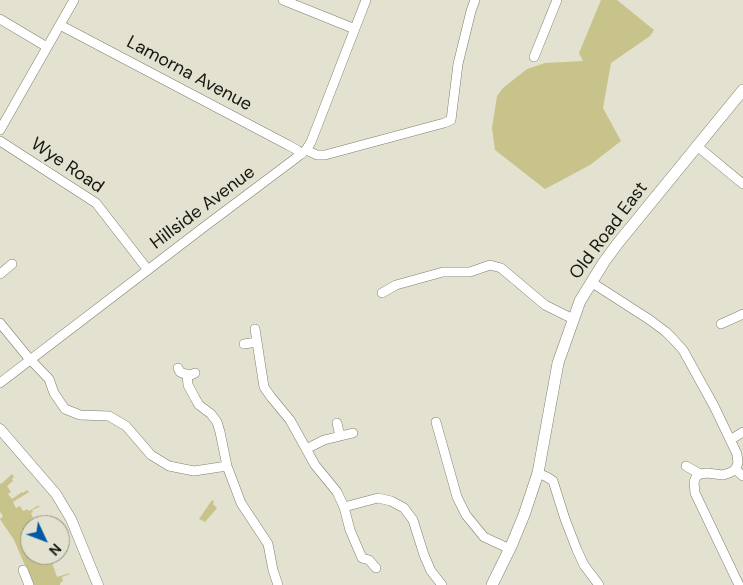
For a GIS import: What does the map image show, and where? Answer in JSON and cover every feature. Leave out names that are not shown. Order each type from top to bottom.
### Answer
[{"type":"main road","name":"Old Road East","points":[[492,585],[524,515],[538,473],[558,363],[580,301],[618,243],[743,90]]},
{"type":"street","points":[[0,130],[74,0]]},
{"type":"street","points":[[283,0],[355,30]]},
{"type":"street","points":[[366,0],[310,144],[304,152],[325,155],[450,121],[452,118],[458,64],[475,0]]},
{"type":"street","points":[[534,57],[557,0]]},
{"type":"street","points":[[0,19],[47,47]]},
{"type":"street","name":"Lamorna Avenue","points":[[60,25],[304,152]]},
{"type":"street","name":"Wye Road","points":[[0,141],[96,203],[148,270]]},
{"type":"street","points":[[697,146],[743,184]]},
{"type":"street","name":"Hillside Avenue","points":[[0,383],[304,152]]},
{"type":"street","points":[[0,274],[12,264]]},
{"type":"street","points":[[382,293],[396,285],[444,272],[470,272],[490,265],[501,268],[545,305],[573,319]]},
{"type":"street","points":[[591,282],[658,326],[684,350],[738,459],[735,469],[726,474],[700,474],[686,466]]},
{"type":"street","points":[[721,324],[743,314]]},
{"type":"street","points":[[0,323],[49,379],[54,393],[65,409],[80,415],[109,416],[126,426],[151,455],[169,466],[194,471],[227,466]]},
{"type":"street","points":[[255,329],[264,388],[289,418],[314,465],[336,490],[362,558],[369,560],[376,568]]},
{"type":"street","points":[[244,344],[257,342]]},
{"type":"street","points":[[178,368],[180,372],[191,374],[188,385],[199,405],[217,423],[227,466],[241,503],[268,544],[278,585]]},
{"type":"street","points":[[436,422],[458,497],[466,515],[484,536],[510,549]]},
{"type":"street","points":[[337,423],[340,436]]},
{"type":"street","points":[[0,429],[56,494],[72,519],[98,585]]},
{"type":"street","points":[[730,440],[743,432]]},
{"type":"street","points":[[306,449],[324,440],[353,433]]},
{"type":"street","points":[[735,469],[743,476]]},
{"type":"street","points":[[538,473],[554,481],[565,519],[577,550],[586,568],[599,585]]},
{"type":"street","points":[[700,474],[694,482],[695,493],[739,585]]},
{"type":"street","points":[[344,507],[378,498],[391,501],[404,508],[413,520],[431,571],[442,585]]},
{"type":"street","points":[[23,570],[29,585]]},
{"type":"shaded area","points":[[601,0],[617,0],[654,30],[650,36],[611,63],[603,108],[621,141],[590,165],[545,189],[495,150],[492,128],[497,96],[503,88],[527,69],[545,63],[583,61],[579,53]]},
{"type":"shaded area","points":[[12,474],[14,477],[13,481],[7,486],[11,492],[8,494],[12,499],[22,492],[27,490],[29,492],[13,502],[16,508],[20,506],[23,511],[27,509],[29,511],[37,506],[41,506],[32,510],[32,515],[20,515],[20,554],[14,540],[0,519],[3,516],[0,512],[1,484]]},
{"type":"shaded area","points":[[212,500],[217,508],[205,522],[199,519]]},
{"type":"shaded area","points":[[25,565],[53,565],[57,577],[70,574],[62,577],[63,581],[60,585],[32,585]]}]
